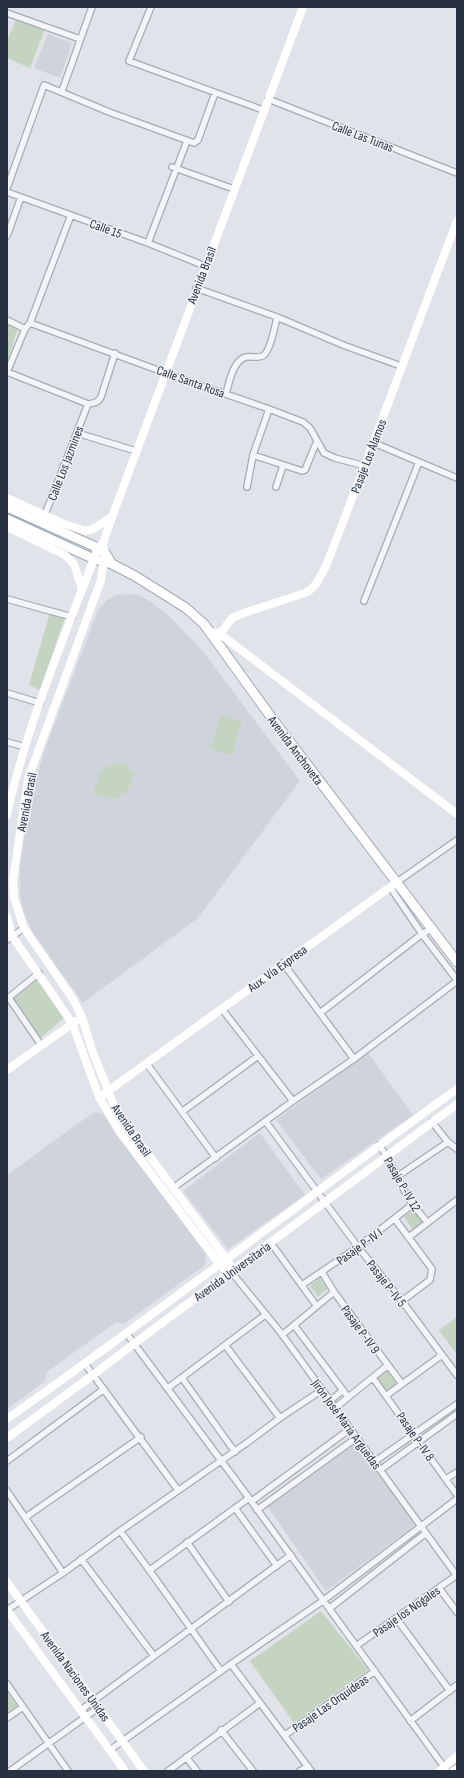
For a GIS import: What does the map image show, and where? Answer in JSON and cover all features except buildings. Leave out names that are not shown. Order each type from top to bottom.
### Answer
[{"type":"main road","name":"Avenida Brasil","points":[[7,815],[14,782],[40,702],[94,559],[102,548],[196,288],[302,7]]},
{"type":"main road","name":"Pasaje Los Álamos","points":[[220,634],[232,618],[312,590],[326,566],[374,443],[401,366],[457,221]]},
{"type":"main road","points":[[7,498],[43,519],[102,548]]},
{"type":"main road","points":[[7,507],[85,531],[93,530],[112,517]]},
{"type":"main road","name":"Avenida Anchoveta","points":[[7,519],[135,576],[186,608],[209,630],[393,884],[431,928],[457,962]]},
{"type":"main road","points":[[7,528],[65,555],[74,564],[82,589]]},
{"type":"main road","name":"Avenida Anchoveta","points":[[102,548],[108,564]]},
{"type":"main road","name":"Avenida Brasil","points":[[108,564],[28,779],[10,868],[14,898],[24,928],[73,999],[82,1017],[92,1050],[115,1108],[227,1260],[232,1273]]},
{"type":"main road","points":[[209,630],[220,634],[457,814]]},
{"type":"main road","name":"Aux. Vía Expresa","points":[[98,1097],[108,1092],[147,1064],[283,963],[393,884]]},
{"type":"main road","name":"Avenida Brasil","points":[[7,917],[10,938],[39,973],[72,1023],[98,1097],[119,1131],[220,1265],[232,1273]]},
{"type":"main road","points":[[7,1070],[82,1017]]},
{"type":"main road","name":"Avenida Universitaria","points":[[7,1419],[127,1334],[379,1145],[457,1089]]},
{"type":"main road","name":"Avenida Universitaria","points":[[7,1438],[232,1273],[387,1155],[457,1104]]},
{"type":"main road","name":"Avenida Naciones Unidas","points":[[7,1582],[144,1771]]},
{"type":"main road","name":"Avenida Naciones Unidas","points":[[7,1610],[125,1771]]},
{"type":"main road","points":[[444,1769],[457,1756]]},
{"type":"main road","points":[[454,1771],[457,1768]]},
{"type":"street","points":[[62,91],[92,7]]},
{"type":"street","points":[[150,7],[129,61],[263,110]]},
{"type":"street","points":[[7,13],[80,39]]},
{"type":"street","points":[[7,188],[44,85],[62,91],[108,112],[194,143],[198,140],[215,93]]},
{"type":"street","name":"Calle Las Tunas","points":[[268,99],[457,173]]},
{"type":"street","points":[[148,243],[174,168],[186,141]]},
{"type":"street","points":[[174,168],[234,189]]},
{"type":"street","name":"Calle 15","points":[[7,192],[148,243],[205,266]]},
{"type":"street","points":[[7,236],[21,197]]},
{"type":"street","points":[[71,215],[30,323],[25,329],[7,372],[88,404],[98,401],[116,353]]},
{"type":"street","points":[[196,288],[277,317],[343,345],[401,366]]},
{"type":"street","points":[[226,394],[235,367],[239,360],[246,357],[264,355],[269,348],[277,317]]},
{"type":"street","points":[[7,320],[25,329]]},
{"type":"street","name":"Calle Santa Rosa","points":[[30,323],[303,422],[310,428],[324,453],[335,458],[365,466]]},
{"type":"street","name":"Calle Los Jazmines","points":[[43,519],[88,404]]},
{"type":"street","points":[[248,486],[253,455],[269,409]]},
{"type":"street","points":[[77,433],[136,451]]},
{"type":"street","points":[[253,455],[302,471],[305,470],[317,441]]},
{"type":"street","points":[[374,443],[457,478]]},
{"type":"street","points":[[364,601],[419,462]]},
{"type":"street","points":[[276,487],[283,466]]},
{"type":"street","points":[[7,598],[72,617]]},
{"type":"street","points":[[7,693],[40,702]]},
{"type":"street","points":[[7,742],[25,747]]},
{"type":"street","name":"Aux. Vía Expresa","points":[[393,884],[457,840]]},
{"type":"street","points":[[173,1188],[354,1058],[457,981],[422,934],[393,884]]},
{"type":"street","points":[[10,938],[24,928]]},
{"type":"street","points":[[320,1013],[431,928]]},
{"type":"street","points":[[283,963],[354,1058]]},
{"type":"street","points":[[39,973],[8,999],[41,1045]]},
{"type":"street","points":[[222,1009],[293,1101]]},
{"type":"street","points":[[183,1111],[258,1056]]},
{"type":"street","points":[[147,1064],[183,1111],[216,1158]]},
{"type":"street","name":"Pasaje P-IV 5","points":[[266,1122],[358,1247],[402,1301],[457,1375]]},
{"type":"street","points":[[432,1122],[448,1142],[457,1148]]},
{"type":"street","points":[[398,1176],[448,1142]]},
{"type":"street","name":"Pasaje P-IV 12","points":[[379,1145],[387,1155],[398,1176],[401,1186],[427,1222]]},
{"type":"street","points":[[410,1237],[427,1222],[457,1200]]},
{"type":"street","name":"Pasaje P-IV I","points":[[302,1285],[358,1247],[413,1204]]},
{"type":"street","points":[[395,1219],[410,1237],[432,1269],[430,1280],[402,1301]]},
{"type":"street","points":[[272,1243],[316,1305]]},
{"type":"street","name":"Pasaje P-IV 9","points":[[322,1272],[334,1292],[402,1384]]},
{"type":"street","name":"Jirón José María Arguedas","points":[[232,1273],[282,1335],[457,1576]]},
{"type":"street","points":[[282,1335],[316,1305],[334,1292]]},
{"type":"street","points":[[168,1388],[265,1315]]},
{"type":"street","points":[[294,1325],[348,1397]]},
{"type":"street","points":[[127,1334],[330,1608],[444,1769]]},
{"type":"street","points":[[225,1345],[280,1418]]},
{"type":"street","points":[[387,1395],[442,1355]]},
{"type":"street","points":[[85,1364],[178,1490]]},
{"type":"street","points":[[335,1408],[388,1365]]},
{"type":"street","points":[[182,1378],[235,1452]]},
{"type":"street","name":"Pasaje P-IV 8","points":[[373,1378],[387,1395],[457,1495]]},
{"type":"street","points":[[7,1462],[104,1390]]},
{"type":"street","points":[[7,1610],[63,1573],[178,1490],[235,1452],[280,1418],[322,1390]]},
{"type":"street","points":[[330,1400],[343,1390]]},
{"type":"street","points":[[374,1462],[457,1404]]},
{"type":"street","points":[[380,1470],[457,1414]]},
{"type":"street","points":[[150,1570],[235,1508],[250,1500],[350,1429]]},
{"type":"street","points":[[26,1517],[140,1437]]},
{"type":"street","points":[[257,1510],[356,1438]]},
{"type":"street","points":[[446,1479],[457,1472]]},
{"type":"street","points":[[7,1491],[63,1573]]},
{"type":"street","points":[[110,1750],[230,1664],[324,1600],[457,1499]]},
{"type":"street","points":[[235,1508],[277,1566]]},
{"type":"street","points":[[120,1531],[150,1570],[221,1671]]},
{"type":"street","points":[[330,1608],[426,1533]]},
{"type":"street","points":[[187,1542],[229,1602]]},
{"type":"street","points":[[81,1710],[229,1602],[290,1555]]},
{"type":"street","points":[[82,1558],[154,1656]]},
{"type":"street","name":"Pasaje los Nogales","points":[[356,1646],[457,1576]]},
{"type":"street","points":[[439,1588],[457,1612]]},
{"type":"street","points":[[396,1618],[450,1690]]},
{"type":"street","points":[[230,1664],[285,1735],[309,1769],[300,1771]]},
{"type":"street","name":"Pasaje Las Orquídeas","points":[[285,1735],[375,1671]]},
{"type":"street","points":[[7,1684],[68,1771]]},
{"type":"street","points":[[410,1721],[457,1685]]},
{"type":"street","points":[[168,1771],[260,1702]]},
{"type":"street","points":[[7,1718],[24,1707]]},
{"type":"street","points":[[10,1771],[98,1708]]},
{"type":"street","points":[[222,1730],[253,1771]]},
{"type":"street","points":[[186,1757],[197,1771]]},
{"type":"shaded area","points":[[48,34],[72,43],[60,78],[34,68]]},
{"type":"shaded area","points":[[115,595],[138,595],[150,601],[169,616],[202,650],[300,781],[198,918],[83,1003],[34,935],[23,911],[20,892],[20,866],[32,794],[45,749],[98,610],[106,601]]},
{"type":"shaded area","points":[[368,1053],[413,1115],[321,1179],[276,1120]]},
{"type":"shaded area","points":[[94,1112],[103,1114],[206,1253],[205,1265],[124,1324],[116,1322],[47,1372],[45,1381],[7,1409],[7,1175]]},
{"type":"shaded area","points":[[260,1133],[305,1195],[228,1249],[183,1191]]},
{"type":"shaded area","points":[[356,1443],[417,1524],[326,1591],[268,1507]]},
{"type":"green space","points":[[17,17],[45,29],[30,68],[7,58],[7,41]]},
{"type":"green space","points":[[7,323],[18,328],[7,362]]},
{"type":"green space","points":[[50,612],[65,617],[40,690],[29,685]]},
{"type":"green space","points":[[221,715],[242,721],[232,755],[211,749]]},
{"type":"green space","points":[[115,763],[125,763],[128,765],[128,769],[133,771],[127,794],[121,792],[119,799],[96,795],[93,790],[98,782],[100,772]]},
{"type":"green space","points":[[38,977],[65,1017],[41,1038],[11,997]]},
{"type":"green space","points":[[415,1208],[424,1221],[413,1230],[404,1217]]},
{"type":"green space","points":[[320,1278],[328,1288],[318,1297],[310,1286]]},
{"type":"green space","points":[[457,1317],[457,1351],[455,1352],[439,1330]]},
{"type":"green space","points":[[388,1369],[398,1382],[387,1392],[377,1378]]},
{"type":"green space","points":[[321,1611],[368,1670],[294,1723],[250,1661]]},
{"type":"green space","points":[[7,1692],[17,1706],[7,1713]]}]
